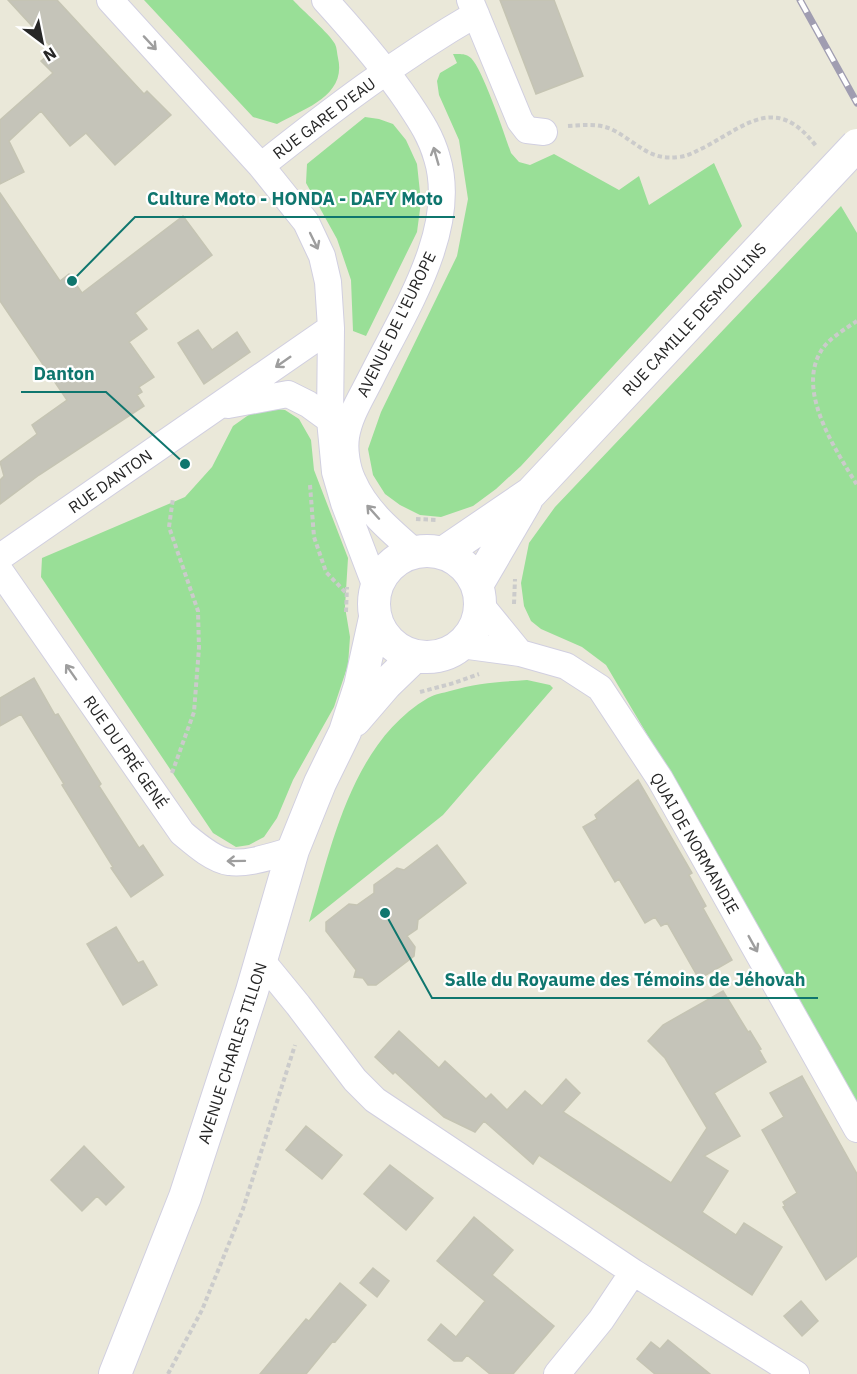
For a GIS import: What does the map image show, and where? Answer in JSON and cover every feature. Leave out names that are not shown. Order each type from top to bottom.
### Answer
[{"type":"street","points":[[110,0],[261,166],[306,222],[322,256],[328,282],[331,328],[330,420],[335,472],[376,587]]},
{"type":"street","name":"AVENUE DE L'EUROPE","points":[[324,0],[387,71],[428,132],[438,160],[443,196],[434,245],[409,303],[355,409],[346,436],[347,462],[352,480],[364,503],[388,528],[429,552]]},
{"type":"street","points":[[473,7],[520,121],[527,130],[544,132]]},
{"type":"street","name":"RUE GARE D'EAU","points":[[261,166],[473,7]]},
{"type":"street","name":"RUE CAMILLE DESMOULINS","points":[[478,595],[531,493],[857,145]]},
{"type":"street","name":"RUE DANTON","points":[[0,557],[331,328]]},
{"type":"street","name":"RUE DANTON","points":[[220,406],[288,394],[308,404],[330,420]]},
{"type":"street","name":"RUE CAMILLE DESMOULINS","points":[[429,552],[531,493]]},
{"type":"street","points":[[478,595],[478,620],[472,634],[461,645],[439,656],[427,658],[401,651],[389,643],[380,631],[375,618],[373,602],[376,587],[385,571],[398,559],[429,552],[457,560],[469,571],[478,595],[520,653]]},
{"type":"street","name":"RUE DU PRÉ GENÉ","points":[[0,571],[182,833],[201,849],[228,862],[254,860],[293,850]]},
{"type":"street","name":"AVENUE CHARLES TILLON","points":[[115,1374],[185,1197],[262,961],[293,850],[320,783],[345,732],[360,686],[375,618]]},
{"type":"street","name":"QUAI DE NORMANDIE","points":[[461,645],[520,653],[566,666],[600,688],[663,785],[857,1129]]},
{"type":"street","name":"AVENUE CHARLES TILLON","points":[[345,732],[386,684],[415,656]]},
{"type":"street","points":[[262,961],[354,1080],[375,1100],[633,1272],[796,1374]]},
{"type":"street","points":[[557,1374],[601,1320],[633,1272]]},
{"type":"path","points":[[544,132],[566,126],[593,125],[612,129],[650,155],[670,159],[687,156],[759,117],[776,117],[795,126],[812,140],[819,150]]},
{"type":"path","points":[[857,321],[822,349],[814,366],[812,382],[821,420],[857,485]]},
{"type":"path","points":[[160,801],[179,759],[194,712],[199,648],[198,611],[170,527],[173,498]]},
{"type":"path","points":[[168,1374],[202,1310],[243,1209],[295,1045],[298,1005]]},
{"type":"green space","points":[[144,0],[293,0],[335,44],[339,71],[336,82],[321,100],[277,124],[253,117]]},
{"type":"green space","points":[[453,54],[467,55],[476,65],[493,102],[511,153],[519,162],[530,165],[554,154],[619,190],[639,176],[649,205],[714,163],[742,226],[521,466],[473,506],[441,517],[420,515],[385,494],[373,475],[368,449],[381,412],[457,256],[468,199],[459,140],[439,95],[437,81],[440,73],[457,63]]},
{"type":"green space","points":[[365,117],[393,124],[406,140],[417,164],[421,202],[417,232],[366,336],[353,331],[351,280],[337,239],[306,183],[307,164]]},
{"type":"green space","points":[[841,206],[857,233],[857,1106],[606,665],[582,647],[541,629],[531,621],[524,606],[521,583],[529,543],[555,507]]},
{"type":"green space","points":[[260,407],[285,410],[299,419],[311,440],[314,470],[348,558],[345,607],[350,637],[348,665],[334,707],[293,780],[277,818],[264,837],[249,845],[236,847],[213,833],[41,577],[42,558],[185,497],[212,467],[233,426]]},
{"type":"green space","points":[[527,680],[550,685],[553,688],[443,815],[309,922],[337,829],[349,798],[363,768],[381,741],[402,717],[428,698],[439,694],[497,682]]},
{"type":"building","points":[[8,0],[57,0],[144,94],[147,91],[171,115],[115,165],[86,133],[70,146],[41,111],[9,141],[24,172],[0,184],[0,120],[53,73],[41,61],[54,50]]},
{"type":"building","points":[[500,0],[554,0],[583,76],[536,94]]},
{"type":"building","points":[[0,193],[60,281],[69,274],[82,293],[183,216],[212,255],[135,313],[147,329],[129,342],[154,377],[139,387],[142,392],[137,395],[144,406],[39,475],[0,504],[0,480],[4,476],[0,462],[37,434],[32,425],[67,400],[0,301]]},
{"type":"building","points":[[198,330],[212,350],[237,332],[250,352],[204,384],[178,343]]},
{"type":"building","points":[[34,678],[139,848],[143,845],[163,875],[131,897],[111,868],[113,867],[21,714],[0,726],[0,698]]},
{"type":"building","points":[[638,780],[692,873],[689,875],[706,906],[703,908],[732,960],[699,979],[667,923],[661,926],[655,917],[645,923],[619,879],[615,882],[583,827],[597,819],[595,815]]},
{"type":"building","points":[[437,845],[466,883],[418,920],[417,929],[407,936],[415,947],[414,956],[376,985],[368,985],[363,978],[354,977],[356,970],[326,931],[326,922],[349,904],[357,905],[374,893],[374,885],[397,868],[404,870]]},
{"type":"building","points":[[116,927],[138,963],[143,961],[157,985],[123,1005],[87,944]]},
{"type":"building","points":[[723,991],[761,1049],[759,1050],[766,1062],[714,1093],[740,1136],[704,1156],[728,1171],[702,1212],[736,1235],[744,1223],[782,1247],[752,1295],[539,1155],[533,1164],[484,1121],[475,1132],[444,1117],[395,1072],[393,1074],[375,1057],[399,1031],[439,1068],[445,1061],[486,1099],[491,1094],[507,1110],[525,1091],[542,1106],[566,1079],[580,1093],[563,1112],[671,1183],[707,1128],[665,1058],[648,1041],[663,1025]]},
{"type":"building","points":[[802,1076],[857,1174],[857,1256],[826,1280],[783,1207],[785,1206],[783,1202],[797,1193],[762,1130],[784,1117],[770,1093]]},
{"type":"building","points":[[306,1126],[342,1155],[322,1179],[286,1150]]},
{"type":"building","points":[[84,1146],[124,1187],[106,1205],[97,1196],[82,1211],[51,1180]]},
{"type":"building","points":[[390,1165],[433,1198],[406,1230],[364,1194]]},
{"type":"building","points":[[474,1217],[513,1250],[492,1275],[554,1326],[513,1374],[490,1374],[467,1355],[462,1361],[454,1361],[428,1340],[441,1324],[456,1337],[485,1301],[437,1261]]},
{"type":"building","points":[[373,1268],[389,1281],[377,1297],[360,1283]]},
{"type":"building","points":[[340,1283],[366,1305],[335,1342],[333,1341],[306,1374],[260,1374],[306,1319],[309,1321]]},
{"type":"building","points":[[801,1301],[818,1321],[802,1336],[784,1316]]},
{"type":"building","points":[[668,1340],[710,1374],[655,1374],[637,1359],[651,1342],[660,1349]]},
{"type":"railway","points":[[800,0],[857,103]]},
{"type":"place","name":"Culture Moto - HONDA - DAFY Moto","points":[[72,281]]},
{"type":"place","name":"Danton","points":[[185,464]]},
{"type":"place","name":"Salle du Royaume des Témoins de Jéhovah","points":[[385,913]]}]
